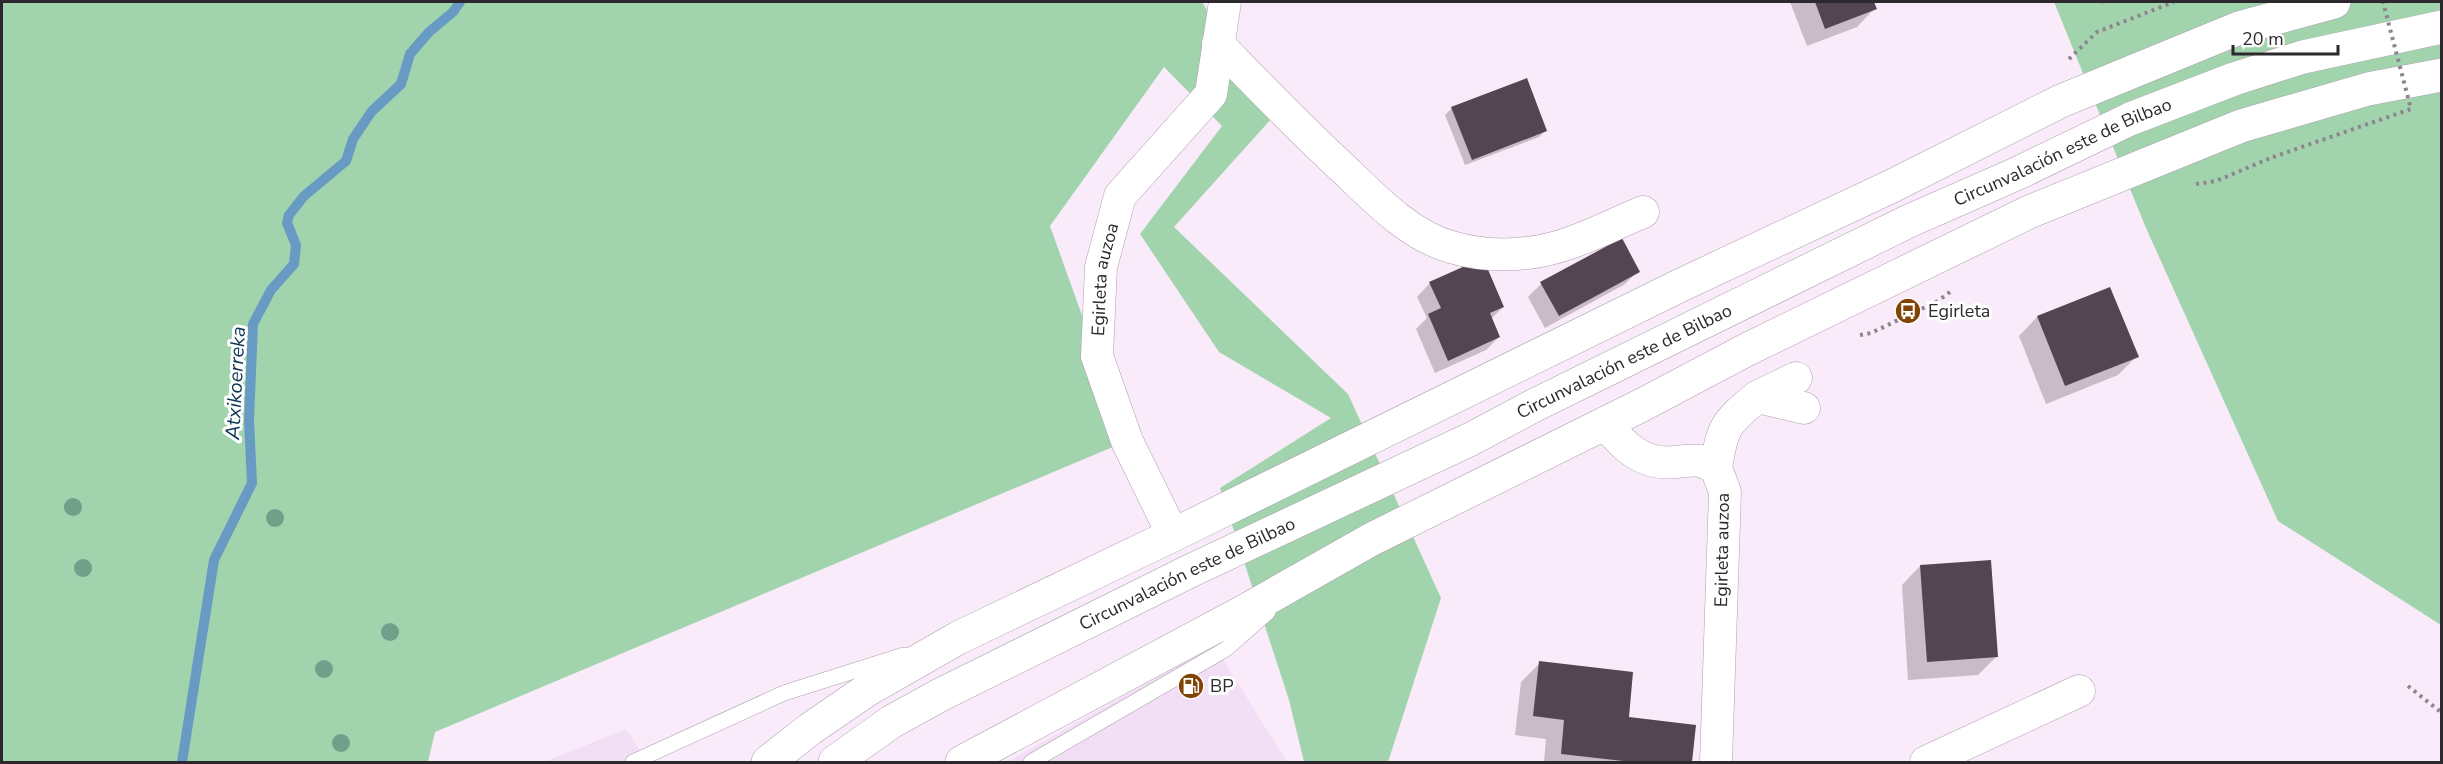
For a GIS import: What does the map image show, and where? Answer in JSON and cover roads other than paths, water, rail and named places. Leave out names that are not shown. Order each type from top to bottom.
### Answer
[{"type":"main road","points":[[768,762],[810,729],[867,690],[958,638],[1679,286],[1892,186],[2061,101],[2239,28],[2334,2]]},
{"type":"main road","name":"Circunvalación este de Bilbao","points":[[835,762],[891,722],[950,690],[1190,571],[1470,439],[1909,221],[2016,174],[2130,119],[2234,79],[2303,57],[2442,27]]},
{"type":"main road","points":[[962,762],[1372,539],[1748,349],[2029,212],[2241,126],[2368,89],[2442,75]]},
{"type":"street","name":"Egirleta auzoa","points":[[1173,535],[1126,441],[1096,356],[1101,267],[1119,196],[1210,94],[1225,2]]},
{"type":"street","points":[[1218,44],[1305,133],[1377,200],[1422,235],[1449,247],[1486,255],[1529,253],[1579,238],[1643,212]]},
{"type":"street","points":[[1716,468],[1721,433],[1737,413],[1757,397],[1797,378]]},
{"type":"street","points":[[1757,397],[1804,408]]},
{"type":"street","name":"Egirleta auzoa","points":[[1605,423],[1620,443],[1636,456],[1655,462],[1674,463],[1698,459],[1716,468],[1725,492],[1716,762]]},
{"type":"street","points":[[1926,762],[2079,691]]},
{"type":"lane","points":[[1031,762],[1226,650],[1312,573]]},
{"type":"lane","points":[[633,762],[784,693],[958,638]]},
{"type":"waterway","name":"Atxikoerreka","points":[[182,762],[214,560],[252,483],[249,421],[253,324],[271,290],[294,264],[296,245],[287,223],[289,215],[304,196],[346,161],[353,139],[372,111],[401,84],[410,54],[429,32],[453,12],[460,2]]},
{"type":"place","name":"Egirleta","points":[[1908,311]]},
{"type":"place","name":"BP","points":[[1191,686]]}]
